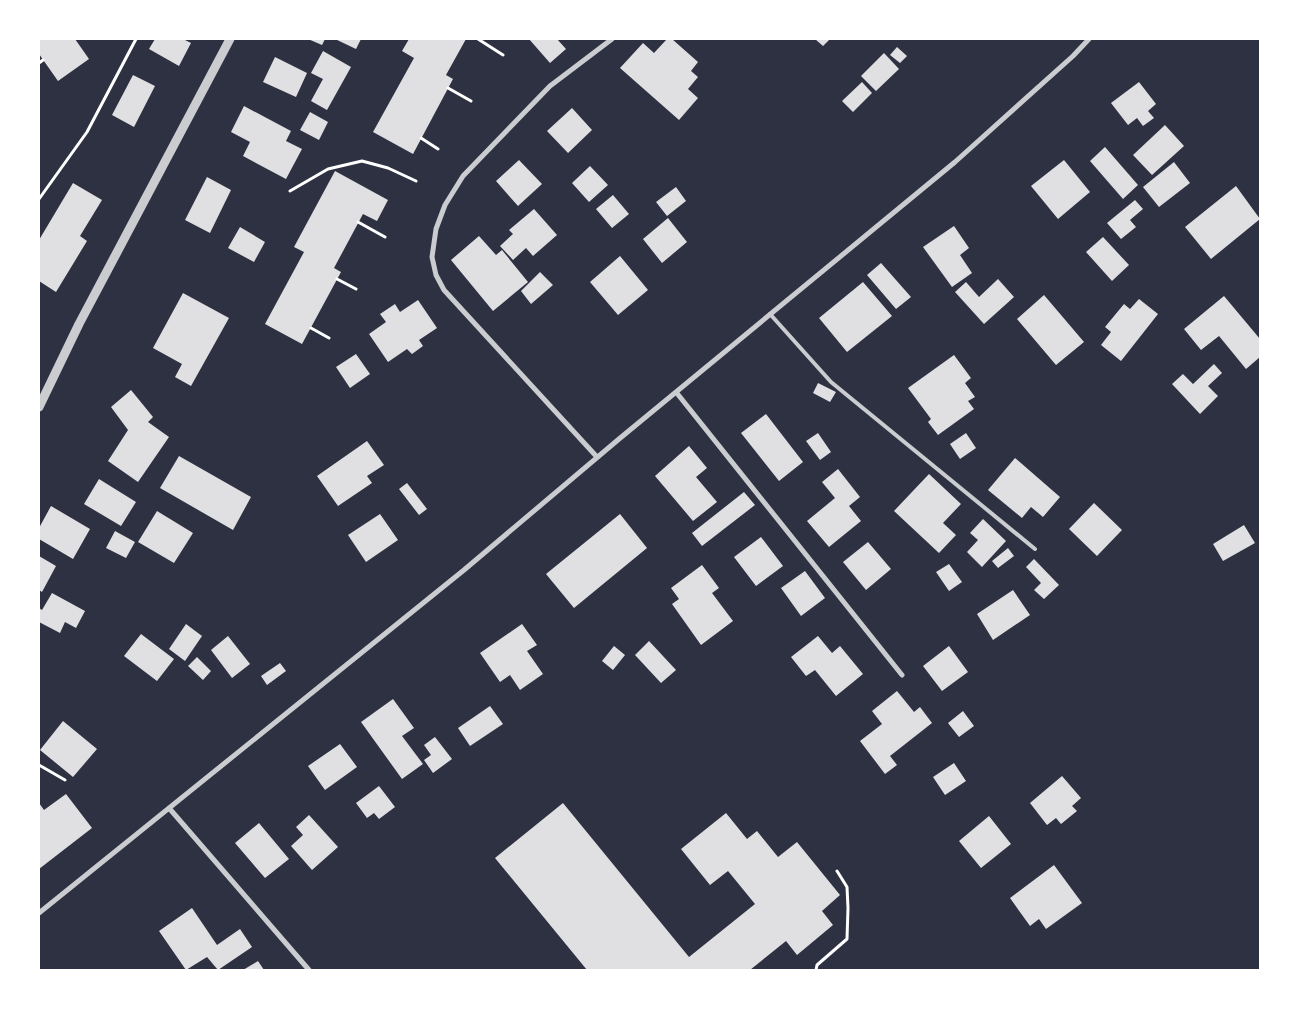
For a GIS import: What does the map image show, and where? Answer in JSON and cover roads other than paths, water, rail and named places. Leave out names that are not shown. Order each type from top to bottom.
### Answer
[{"type":"street","points":[[39,407],[84,315],[230,39]]},
{"type":"street","points":[[596,457],[444,290],[436,275],[432,257],[436,229],[445,205],[463,176],[550,86],[612,39]]},
{"type":"street","points":[[39,913],[464,570],[596,457],[955,162],[1073,56],[1089,39]]},
{"type":"street","points":[[676,392],[902,675]]},
{"type":"street","points":[[169,808],[309,970]]},
{"type":"lane","points":[[770,314],[831,382],[1035,549]]}]
